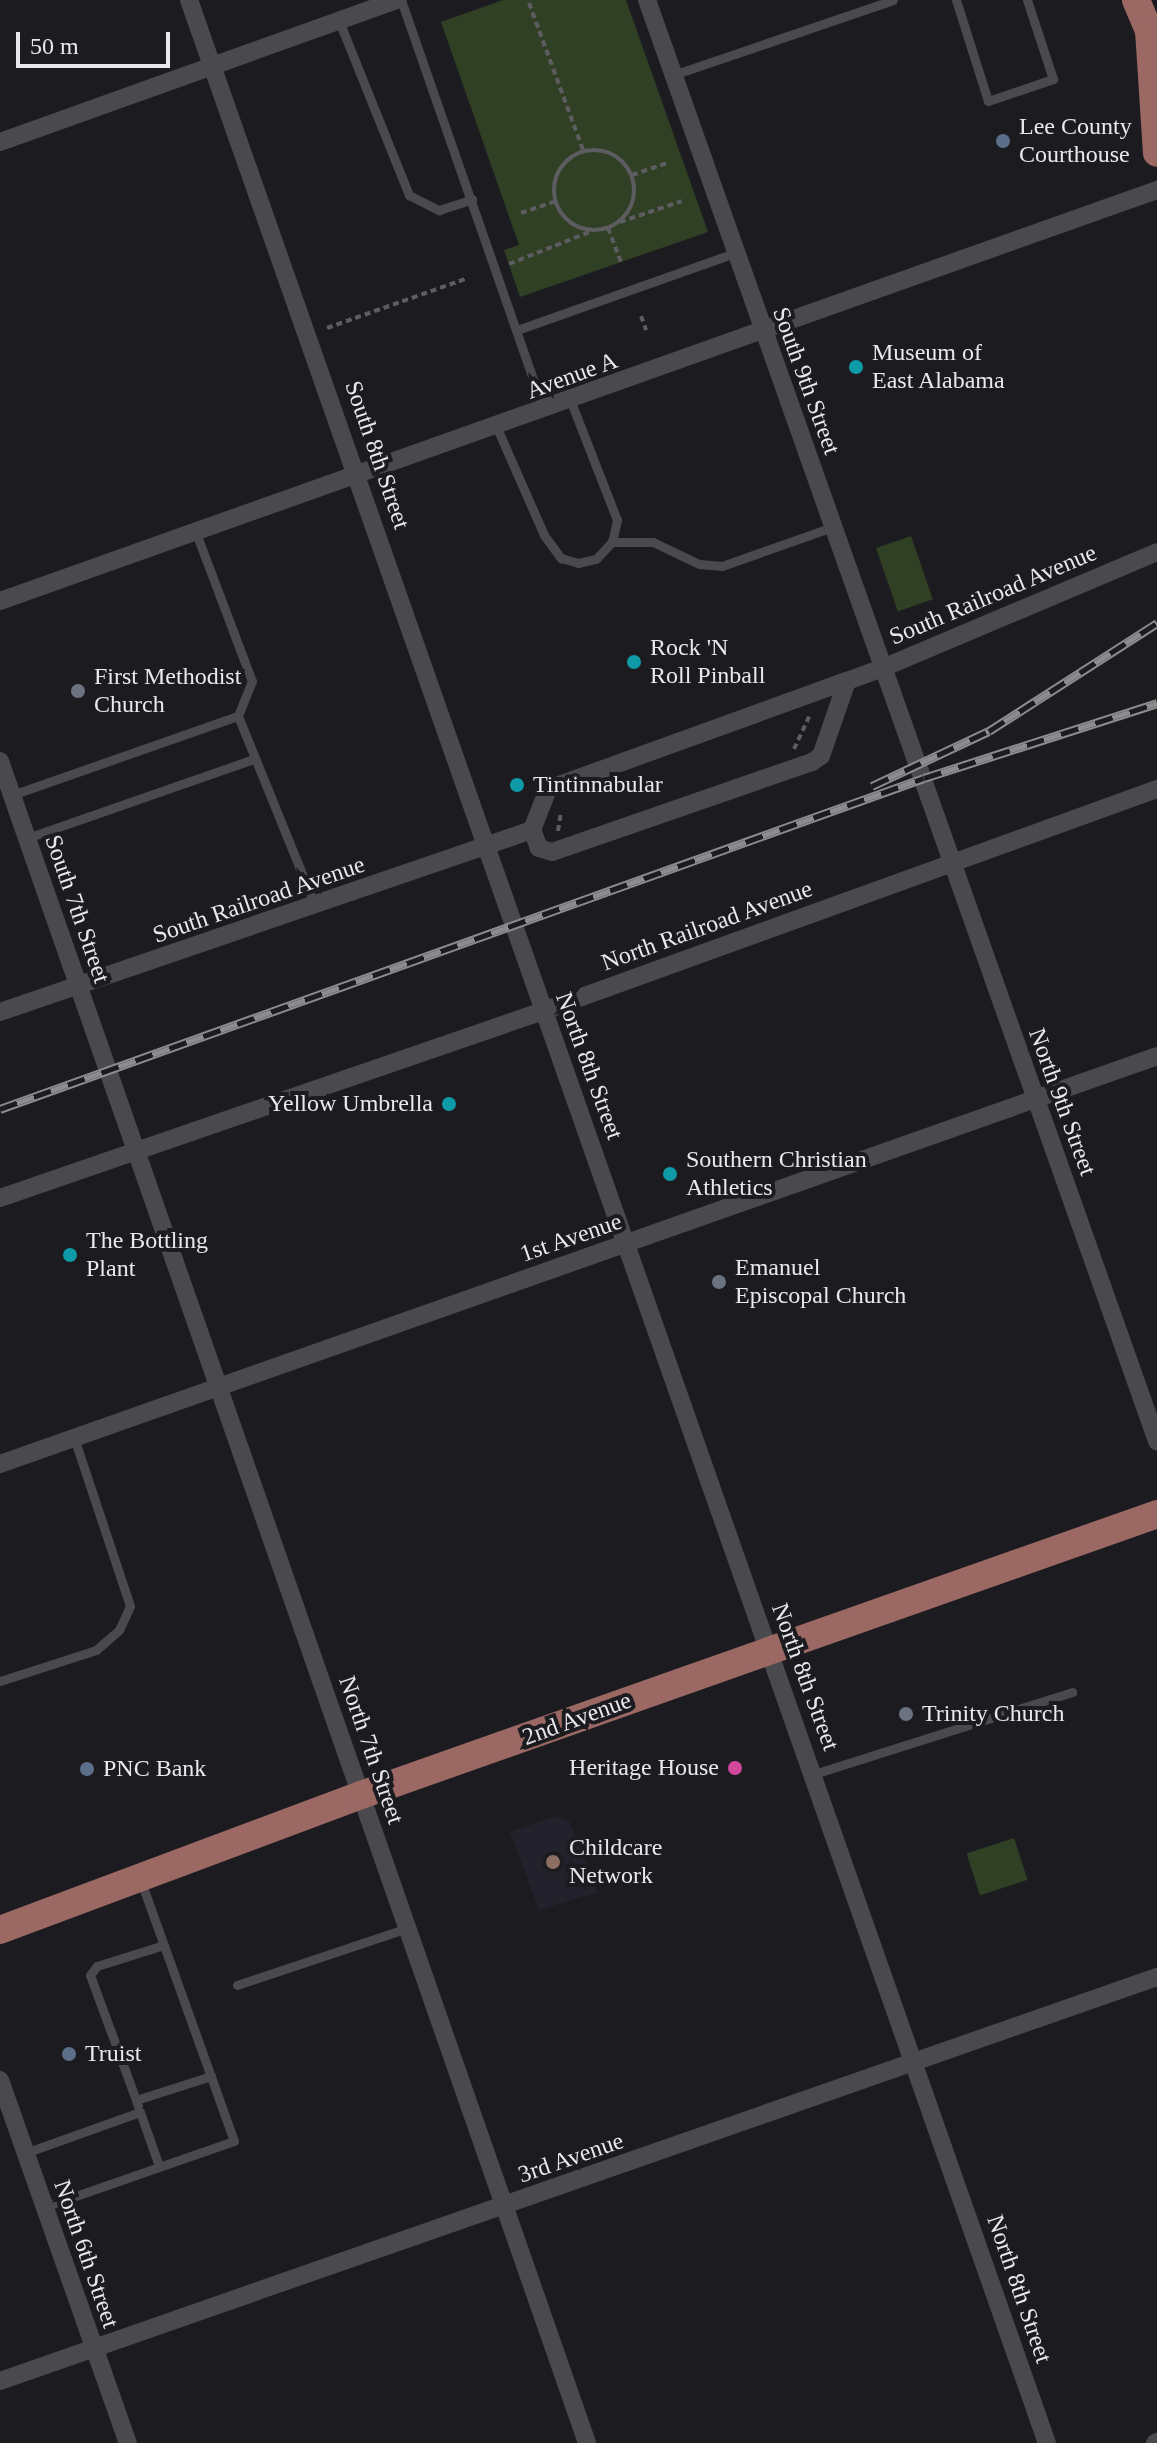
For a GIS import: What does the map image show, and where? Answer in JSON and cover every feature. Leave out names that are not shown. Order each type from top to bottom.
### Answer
[{"type":"main road","points":[[1136,0],[1154,38],[1157,153]]},
{"type":"main road","name":"2nd Avenue","points":[[0,1930],[361,1795],[1157,1514]]},
{"type":"street","name":"South 8th Street","points":[[189,0],[360,477],[515,928]]},
{"type":"street","points":[[0,142],[399,0]]},
{"type":"street","name":"South 9th Street","points":[[647,0],[763,333],[924,778]]},
{"type":"street","name":"Avenue A","points":[[0,601],[360,477],[1157,190]]},
{"type":"street","name":"South Railroad Avenue","points":[[0,1012],[532,830],[548,789],[885,667],[1157,552]]},
{"type":"street","points":[[532,830],[539,848],[552,852],[812,762],[821,756],[847,681]]},
{"type":"street","name":"South 7th Street","points":[[0,761],[110,1072]]},
{"type":"street","name":"North 9th Street","points":[[924,778],[1157,1441]]},
{"type":"street","name":"North Railroad Avenue","points":[[0,1198],[543,1011],[952,860],[1157,789]]},
{"type":"street","name":"North 8th Street","points":[[515,928],[916,2062],[1047,2443]]},
{"type":"street","name":"1st Avenue","points":[[0,1464],[1157,1056]]},
{"type":"street","name":"North 7th Street","points":[[110,1072],[587,2443]]},
{"type":"street","name":"3rd Avenue","points":[[0,2381],[1157,1977]]},
{"type":"street","name":"North 6th Street","points":[[2,2090],[128,2443]]},
{"type":"lane","points":[[399,0],[472,199],[544,411]]},
{"type":"lane","points":[[673,75],[893,0]]},
{"type":"lane","points":[[956,0],[988,101],[1053,79],[1027,0]]},
{"type":"lane","points":[[339,21],[409,195],[439,210],[472,199]]},
{"type":"lane","points":[[517,330],[735,253]]},
{"type":"lane","points":[[497,428],[544,535],[561,558],[578,563],[596,559],[612,542],[617,520],[571,402]]},
{"type":"lane","points":[[612,542],[653,542],[699,564],[722,566],[833,527]]},
{"type":"lane","points":[[196,533],[252,681],[238,716],[315,906]]},
{"type":"lane","points":[[12,795],[238,716]]},
{"type":"lane","points":[[27,838],[254,759]]},
{"type":"lane","points":[[0,1681],[96,1650],[119,1630],[130,1606],[74,1438]]},
{"type":"lane","points":[[814,1774],[1072,1692]]},
{"type":"lane","points":[[44,2207],[234,2141],[140,1878]]},
{"type":"lane","points":[[237,1985],[407,1928]]},
{"type":"lane","points":[[159,2166],[90,1975],[97,1966],[164,1945]]},
{"type":"lane","points":[[136,2100],[211,2076]]},
{"type":"lane","points":[[25,2153],[140,2112]]},
{"type":"path","points":[[529,3],[583,150]]},
{"type":"path","points":[[594,230],[577,227],[555,201],[555,176],[571,156],[583,150],[612,153],[632,175],[632,201],[618,223]]},
{"type":"path","points":[[632,175],[669,162]]},
{"type":"path","points":[[521,213],[555,201]]},
{"type":"path","points":[[509,264],[594,230],[608,228],[682,201]]},
{"type":"path","points":[[608,228],[621,262]]},
{"type":"path","points":[[327,328],[468,278]]},
{"type":"path","points":[[641,316],[646,330]]},
{"type":"path","points":[[791,759],[808,726],[812,700]]},
{"type":"path","points":[[554,845],[564,802]]},
{"type":"path","points":[[746,905],[752,919]]},
{"type":"shaded area","name":"Childcare Network","points":[[556,1816],[569,1821],[598,1892],[539,1910],[510,1832]]},
{"type":"green space","points":[[503,0],[626,0],[708,232],[520,297],[504,250],[519,245],[441,22]]},
{"type":"green space","points":[[911,536],[933,599],[898,611],[876,548]]},
{"type":"green space","points":[[1014,1838],[1028,1880],[980,1895],[966,1853]]},
{"type":"railway","points":[[872,786],[989,731],[1157,623]]},
{"type":"railway","points":[[0,1109],[924,778],[1157,703]]},
{"type":"place","name":"Lee County Courthouse","points":[[1003,141]]},
{"type":"place","name":"Museum of East Alabama","points":[[856,367]]},
{"type":"place","name":"Rock 'N Roll Pinball","points":[[634,662]]},
{"type":"place","name":"First Methodist Church","points":[[78,691]]},
{"type":"place","name":"Tintinnabular","points":[[517,785]]},
{"type":"place","name":"Yellow Umbrella","points":[[449,1104]]},
{"type":"place","name":"Southern Christian Athletics","points":[[670,1174]]},
{"type":"place","name":"The Bottling Plant","points":[[70,1255]]},
{"type":"place","name":"Emanuel Episcopal Church","points":[[719,1282]]},
{"type":"place","name":"Trinity Church","points":[[906,1714]]},
{"type":"place","name":"Heritage House","points":[[735,1768]]},
{"type":"place","name":"PNC Bank","points":[[87,1769]]},
{"type":"place","name":"Childcare Network","points":[[553,1862]]},
{"type":"place","name":"Truist","points":[[69,2054]]}]
